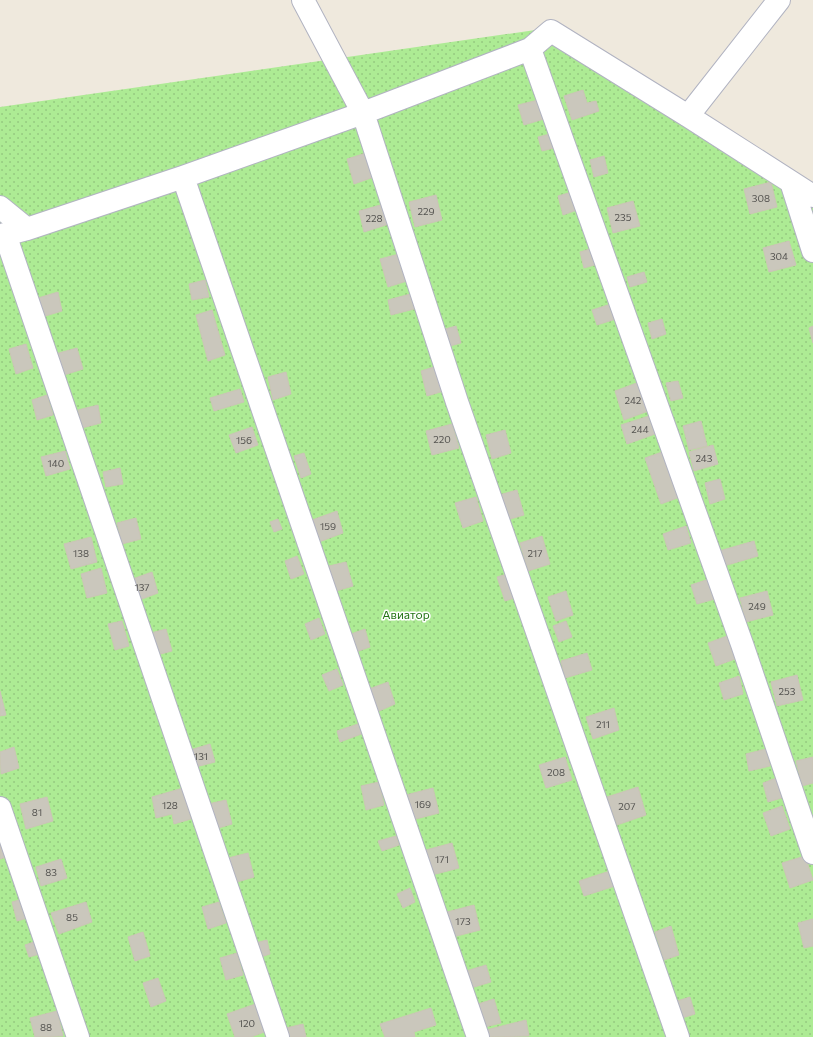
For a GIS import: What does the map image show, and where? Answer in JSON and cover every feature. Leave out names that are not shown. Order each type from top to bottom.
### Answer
[{"type":"street","points":[[303,0],[363,113],[457,402],[678,1037]]},
{"type":"street","points":[[688,116],[779,0]]},
{"type":"street","points":[[278,1037],[3,235],[27,229],[183,177],[363,113],[530,49],[551,31],[813,196]]},
{"type":"street","points":[[530,49],[742,644],[813,853]]},
{"type":"street","points":[[183,177],[478,1037]]},
{"type":"street","points":[[791,182],[813,251]]},
{"type":"street","points":[[0,207],[27,229]]},
{"type":"street","points":[[0,808],[78,1037]]},
{"type":"green space","name":"Авиатор","points":[[549,28],[813,190],[813,1037],[0,1037],[0,107]]},
{"type":"building","points":[[583,90],[587,103],[596,101],[599,111],[572,120],[564,96]]},
{"type":"building","points":[[538,100],[544,119],[524,125],[518,105]]},
{"type":"building","points":[[554,133],[558,147],[542,151],[538,137]]},
{"type":"building","points":[[366,153],[374,177],[354,184],[347,159]]},
{"type":"building","points":[[604,156],[608,173],[594,177],[590,160]]},
{"type":"building","points":[[771,182],[777,207],[750,214],[744,189]]},
{"type":"building","points":[[572,192],[577,210],[563,215],[558,196]]},
{"type":"building","points":[[436,195],[442,220],[415,227],[409,202]]},
{"type":"building","points":[[633,201],[640,226],[613,233],[607,208]]},
{"type":"building","points":[[384,204],[389,224],[364,232],[359,211]]},
{"type":"building","points":[[789,241],[796,265],[769,272],[763,248]]},
{"type":"building","points":[[593,248],[598,264],[584,268],[580,252]]},
{"type":"building","points":[[399,254],[407,281],[388,287],[380,259]]},
{"type":"building","points":[[644,272],[647,282],[630,287],[627,277]]},
{"type":"building","points":[[205,280],[209,297],[192,300],[189,284]]},
{"type":"building","points":[[58,292],[62,311],[42,317],[38,298]]},
{"type":"building","points":[[414,293],[418,308],[391,315],[388,300]]},
{"type":"building","points":[[614,303],[619,318],[597,325],[592,310]]},
{"type":"building","points":[[212,310],[225,355],[208,361],[196,315]]},
{"type":"building","points":[[662,319],[666,334],[652,339],[648,323]]},
{"type":"building","points":[[456,326],[461,343],[450,346],[445,329]]},
{"type":"building","points":[[813,326],[813,343],[809,328]]},
{"type":"building","points":[[26,344],[33,368],[16,374],[9,349]]},
{"type":"building","points":[[77,348],[83,369],[61,376],[55,354]]},
{"type":"building","points":[[437,366],[444,391],[427,396],[421,371]]},
{"type":"building","points":[[286,372],[291,394],[273,400],[268,377]]},
{"type":"building","points":[[642,381],[651,410],[624,420],[615,391]]},
{"type":"building","points":[[678,381],[683,398],[671,401],[666,383]]},
{"type":"building","points":[[240,389],[244,402],[214,411],[210,398]]},
{"type":"building","points":[[47,395],[53,415],[37,420],[32,400]]},
{"type":"building","points":[[98,405],[101,423],[82,428],[78,410]]},
{"type":"building","points":[[652,415],[658,433],[627,444],[621,425]]},
{"type":"building","points":[[701,421],[707,446],[689,450],[683,426]]},
{"type":"building","points":[[452,424],[459,448],[432,455],[426,431]]},
{"type":"building","points":[[252,427],[258,445],[236,453],[229,435]]},
{"type":"building","points":[[505,430],[511,453],[492,459],[486,435]]},
{"type":"building","points":[[713,445],[718,464],[694,471],[689,452]]},
{"type":"building","points":[[65,451],[70,469],[46,476],[41,457]]},
{"type":"building","points":[[665,451],[680,497],[661,504],[645,458]]},
{"type":"building","points":[[304,453],[311,474],[301,478],[294,456]]},
{"type":"building","points":[[120,468],[123,484],[106,487],[103,472]]},
{"type":"building","points":[[720,479],[725,499],[710,504],[705,483]]},
{"type":"building","points":[[517,490],[524,515],[507,520],[499,495]]},
{"type":"building","points":[[476,497],[483,521],[463,528],[455,503]]},
{"type":"building","points":[[337,511],[343,533],[319,542],[312,520]]},
{"type":"building","points":[[136,518],[141,539],[122,544],[117,523]]},
{"type":"building","points":[[278,519],[282,529],[274,532],[270,522]]},
{"type":"building","points":[[686,526],[691,543],[668,550],[663,534]]},
{"type":"building","points":[[542,536],[550,564],[528,571],[520,543]]},
{"type":"building","points":[[91,537],[97,562],[71,569],[64,544]]},
{"type":"building","points":[[754,541],[758,556],[724,566],[719,551]]},
{"type":"building","points":[[297,556],[304,574],[291,579],[285,561]]},
{"type":"building","points":[[346,562],[353,586],[336,591],[329,566]]},
{"type":"building","points":[[101,568],[107,593],[87,598],[81,574]]},
{"type":"building","points":[[152,572],[158,593],[134,602],[127,581]]},
{"type":"building","points":[[507,574],[515,598],[505,601],[497,577]]},
{"type":"building","points":[[709,579],[715,599],[697,604],[691,585]]},
{"type":"building","points":[[566,591],[573,615],[556,621],[548,597]]},
{"type":"building","points":[[767,591],[773,615],[746,622],[740,598]]},
{"type":"building","points":[[319,618],[325,634],[311,640],[305,624]]},
{"type":"building","points":[[122,621],[129,646],[115,650],[108,624]]},
{"type":"building","points":[[566,621],[572,637],[559,642],[553,626]]},
{"type":"building","points":[[166,629],[172,651],[153,656],[147,634]]},
{"type":"building","points":[[365,629],[370,647],[356,652],[351,634]]},
{"type":"building","points":[[727,636],[735,659],[716,666],[708,643]]},
{"type":"building","points":[[587,653],[592,670],[565,678],[561,661]]},
{"type":"building","points":[[337,669],[343,685],[329,691],[322,675]]},
{"type":"building","points":[[797,675],[803,700],[777,706],[771,682]]},
{"type":"building","points":[[739,676],[743,694],[724,700],[719,683]]},
{"type":"building","points":[[388,682],[395,704],[377,712],[369,689]]},
{"type":"building","points":[[0,691],[6,715],[0,716]]},
{"type":"building","points":[[614,708],[619,730],[593,739],[586,717]]},
{"type":"building","points":[[361,723],[364,733],[340,742],[337,731]]},
{"type":"building","points":[[210,744],[215,762],[192,768],[187,751]]},
{"type":"building","points":[[14,747],[19,768],[1,774],[0,752]]},
{"type":"building","points":[[766,749],[770,766],[749,771],[746,754]]},
{"type":"building","points":[[565,757],[572,780],[546,788],[539,765]]},
{"type":"building","points":[[813,757],[813,783],[802,786],[796,761]]},
{"type":"building","points":[[779,777],[785,797],[768,802],[763,783]]},
{"type":"building","points":[[379,782],[384,805],[366,810],[361,786]]},
{"type":"building","points":[[638,787],[646,815],[617,825],[607,797]]},
{"type":"building","points":[[183,788],[191,819],[174,824],[172,814],[156,818],[152,797]]},
{"type":"building","points":[[433,788],[439,813],[412,820],[406,795]]},
{"type":"building","points":[[47,797],[53,821],[26,829],[20,804]]},
{"type":"building","points":[[226,800],[232,824],[215,829],[208,804]]},
{"type":"building","points":[[782,806],[790,829],[771,836],[763,813]]},
{"type":"building","points":[[396,836],[399,845],[382,851],[378,841]]},
{"type":"building","points":[[0,842],[6,857],[0,859]]},
{"type":"building","points":[[452,843],[459,868],[432,875],[426,850]]},
{"type":"building","points":[[248,853],[254,877],[234,883],[228,858]]},
{"type":"building","points":[[805,856],[813,880],[790,888],[782,863]]},
{"type":"building","points":[[61,859],[67,878],[41,886],[36,867]]},
{"type":"building","points":[[610,871],[615,886],[584,896],[579,881]]},
{"type":"building","points":[[410,888],[415,902],[403,908],[397,894]]},
{"type":"building","points":[[26,898],[31,917],[17,921],[12,902]]},
{"type":"building","points":[[86,902],[92,922],[59,934],[51,913]]},
{"type":"building","points":[[219,902],[226,923],[208,929],[202,907]]},
{"type":"building","points":[[474,905],[480,930],[453,937],[447,912]]},
{"type":"building","points":[[813,919],[813,946],[804,948],[798,923]]},
{"type":"building","points":[[671,926],[679,955],[664,960],[655,932]]},
{"type":"building","points":[[143,932],[150,956],[135,961],[128,937]]},
{"type":"building","points":[[40,940],[43,953],[29,957],[25,945]]},
{"type":"building","points":[[267,940],[270,954],[258,958],[255,943]]},
{"type":"building","points":[[237,953],[243,975],[226,980],[220,958]]},
{"type":"building","points":[[486,965],[491,982],[471,988],[466,971]]},
{"type":"building","points":[[158,978],[166,1001],[151,1007],[143,983]]},
{"type":"building","points":[[690,997],[695,1014],[682,1018],[677,1001]]},
{"type":"building","points":[[494,999],[501,1023],[485,1027],[478,1004]]},
{"type":"building","points":[[258,1003],[267,1031],[251,1037],[235,1037],[227,1014]]},
{"type":"building","points":[[431,1008],[436,1025],[414,1032],[415,1037],[385,1037],[380,1024]]},
{"type":"building","points":[[57,1011],[63,1036],[35,1037],[30,1018]]},
{"type":"building","points":[[526,1020],[529,1036],[488,1037],[486,1030]]},
{"type":"building","points":[[303,1024],[306,1037],[289,1037],[286,1028]]}]
